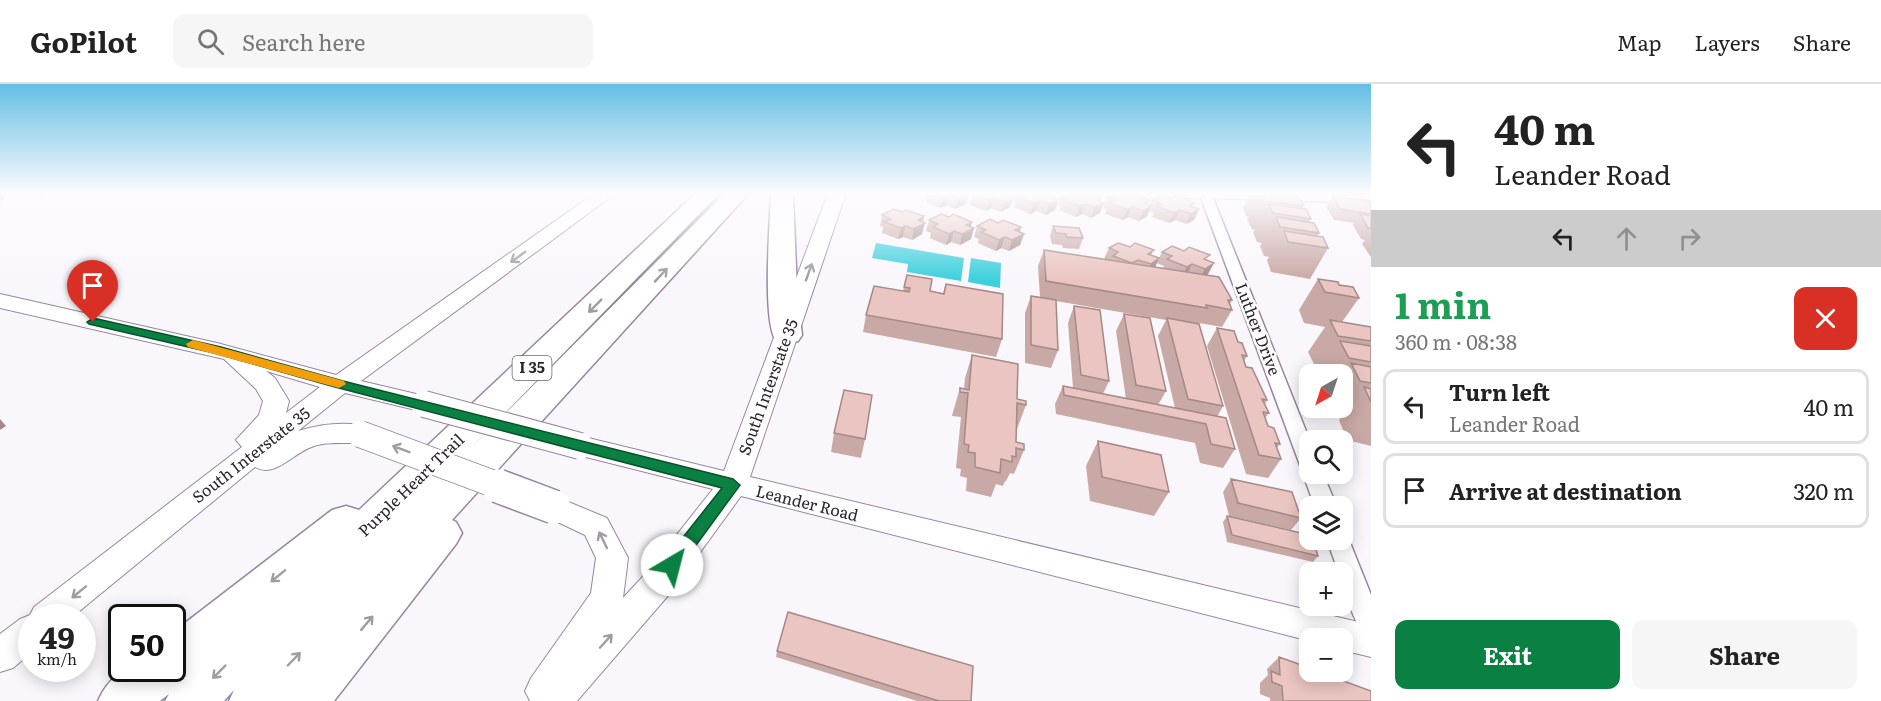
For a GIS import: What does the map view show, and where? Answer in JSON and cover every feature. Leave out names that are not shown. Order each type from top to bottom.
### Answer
[{"type":"highway","points":[[652,250],[674,222]]},
{"type":"highway","name":"Purple Heart Trail","points":[[190,701],[681,222]]},
{"type":"highway","name":"Purple Heart Trail","points":[[254,701],[711,222]]},
{"type":"highway","points":[[782,222],[783,293],[787,335]]},
{"type":"highway","points":[[304,701],[508,456],[565,396],[635,303]]},
{"type":"highway","points":[[186,650],[370,501],[412,485]]},
{"type":"highway","points":[[123,701],[147,682]]},
{"type":"main road","name":"South Interstate 35","points":[[63,604],[340,384],[567,222]]},
{"type":"main road","name":"South Interstate 35","points":[[553,701],[660,581],[733,485],[827,222]]},
{"type":"main road","name":"Leander Road","points":[[0,301],[226,352],[340,384],[733,485],[1371,640]]},
{"type":"main road","points":[[111,565],[271,419],[276,401],[266,384],[226,352]]},
{"type":"main road","points":[[111,565],[301,440],[325,433],[360,434],[554,507],[596,527],[612,558],[608,597],[537,701]]},
{"type":"main road","points":[[0,656],[18,641]]},
{"type":"street","name":"Luther Drive","points":[[1216,222],[1299,437]]},
{"type":"street","points":[[1342,550],[1371,626]]},
{"type":"water","points":[[876,243],[964,258],[961,281],[907,272],[908,264],[872,258]]},
{"type":"water","points":[[971,258],[1001,263],[1000,288],[968,282]]},
{"type":"building","points":[[884,222],[925,223],[914,229],[905,226],[901,228]]},
{"type":"building","points":[[933,222],[972,222],[966,225],[974,228],[962,234],[954,231],[949,234],[933,227],[938,224]]},
{"type":"building","points":[[985,222],[1008,222],[1021,227],[1015,230],[1024,234],[1012,240],[1005,237],[999,240],[981,232],[986,230],[977,226]]},
{"type":"building","points":[[1278,222],[1306,222],[1314,223],[1319,233],[1280,227]]},
{"type":"building","points":[[1364,222],[1371,222],[1371,229]]},
{"type":"building","points":[[1053,226],[1079,228],[1083,238],[1067,237],[1066,234],[1056,233]]},
{"type":"building","points":[[1284,231],[1323,237],[1328,248],[1288,242]]},
{"type":"building","points":[[1118,243],[1130,247],[1135,243],[1154,250],[1148,254],[1159,258],[1151,264],[1138,260],[1132,263],[1113,256],[1118,252],[1109,248]]},
{"type":"building","points":[[1172,246],[1184,251],[1189,247],[1210,255],[1204,259],[1214,263],[1205,269],[1192,264],[1187,267],[1167,259],[1172,256],[1162,252]]},
{"type":"building","points":[[1044,250],[1219,277],[1232,300],[1228,300],[1232,310],[1206,305],[1207,308],[1046,281]]},
{"type":"building","points":[[907,275],[932,279],[930,291],[944,294],[946,284],[1003,294],[1002,339],[866,315],[874,286],[909,292],[910,288],[904,287]]},
{"type":"building","points":[[1318,279],[1353,287],[1359,298],[1325,292]]},
{"type":"building","points":[[1031,296],[1056,300],[1058,350],[1031,345]]},
{"type":"building","points":[[1074,306],[1100,310],[1109,381],[1081,375]]},
{"type":"building","points":[[1124,314],[1150,318],[1166,391],[1136,385]]},
{"type":"building","points":[[1167,318],[1199,324],[1223,406],[1188,399]]},
{"type":"building","points":[[1330,320],[1371,327],[1371,341],[1338,336]]},
{"type":"building","points":[[1217,328],[1234,331],[1238,342],[1242,343],[1247,356],[1242,355],[1246,367],[1252,368],[1267,400],[1262,399],[1269,413],[1263,412],[1268,426],[1274,428],[1280,444],[1275,443],[1281,459],[1259,455]]},
{"type":"building","points":[[1340,341],[1371,346],[1371,362],[1349,358]]},
{"type":"building","points":[[972,355],[1018,364],[1017,399],[1026,401],[1026,405],[1017,403],[1016,442],[1024,444],[1024,450],[1016,448],[1016,457],[1012,456],[1012,462],[1001,459],[1000,473],[975,467],[975,453],[968,452],[969,445],[964,444],[968,393],[960,392],[960,388],[969,390]]},
{"type":"building","points":[[1352,364],[1371,367],[1371,383],[1360,381]]},
{"type":"building","points":[[1063,386],[1226,418],[1235,449],[1211,444],[1206,424],[1064,395]]},
{"type":"building","points":[[1364,387],[1371,389],[1371,402]]},
{"type":"building","points":[[844,390],[872,395],[865,439],[834,433]]},
{"type":"building","points":[[1098,441],[1161,455],[1169,492],[1102,477]]},
{"type":"building","points":[[1231,479],[1292,492],[1299,518],[1238,503]]},
{"type":"building","points":[[1227,516],[1299,532],[1299,550],[1316,550],[1318,556],[1232,535]]},
{"type":"building","points":[[788,612],[973,666],[971,701],[939,701],[777,651]]},
{"type":"building","points":[[1279,657],[1299,664],[1299,682],[1346,682],[1371,691],[1371,701],[1283,701],[1282,686],[1272,682],[1271,671],[1280,675]]},
{"type":"slow traffic","points":[[193,344],[339,384]]},
{"type":"route","points":[[93,322],[217,350],[733,485],[672,565]]}]
